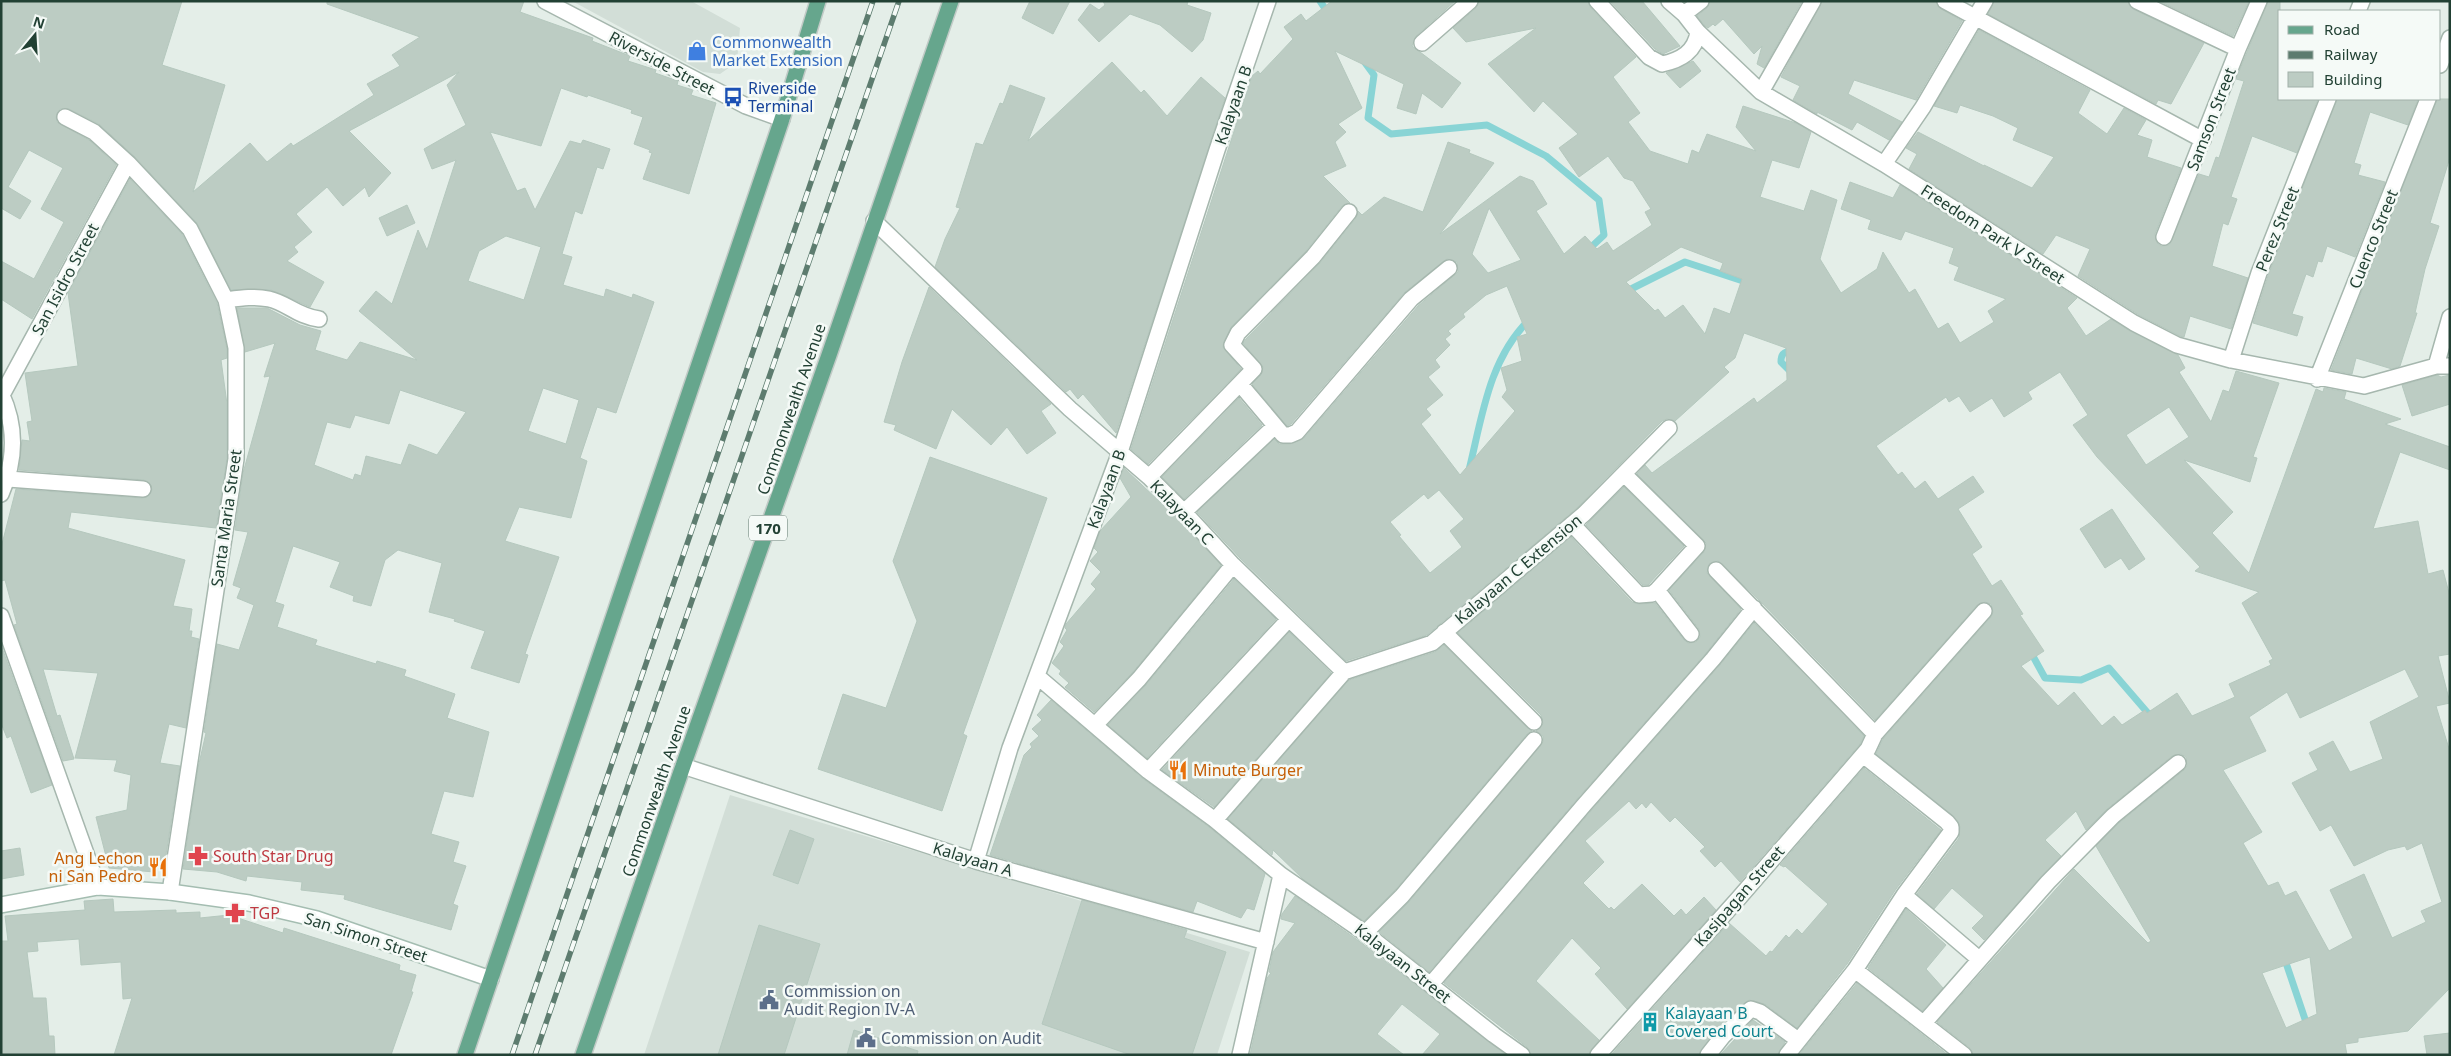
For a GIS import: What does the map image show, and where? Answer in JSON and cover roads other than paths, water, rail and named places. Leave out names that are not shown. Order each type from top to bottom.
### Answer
[{"type":"main road","points":[[465,1055],[782,119],[818,1]]},
{"type":"main road","name":"Commonwealth Avenue","points":[[583,1055],[829,355],[951,1]]},
{"type":"street","name":"Riverside Street","points":[[545,1],[746,106],[782,119]]},
{"type":"street","name":"Kalayaan B","points":[[976,861],[1010,748],[1120,452],[1217,150],[1268,1]]},
{"type":"street","points":[[1422,43],[1470,1]]},
{"type":"street","points":[[1597,1],[1648,57],[1662,64],[1690,52],[1698,32]]},
{"type":"street","name":"Freedom Park V Street","points":[[1669,1],[1684,14],[1698,32],[1761,92],[1884,164],[2134,322],[2177,345],[2231,360],[2364,386],[2443,366]]},
{"type":"street","points":[[1684,14],[1701,1]]},
{"type":"street","points":[[1761,92],[1813,1]]},
{"type":"street","points":[[1945,1],[2203,140]]},
{"type":"street","points":[[1884,164],[1923,107],[1985,1]]},
{"type":"street","points":[[2137,1],[2238,49]]},
{"type":"street","name":"Samson Street","points":[[2164,238],[2238,49],[2259,1]]},
{"type":"street","points":[[2441,62],[2450,38]]},
{"type":"street","name":"Perez Street","points":[[2231,360],[2259,273],[2328,100]]},
{"type":"street","name":"Cuenco Street","points":[[2316,378],[2428,100]]},
{"type":"street","name":"Santa Maria Street","points":[[65,118],[94,132],[128,163],[190,228],[226,300],[236,348],[236,459],[170,892]]},
{"type":"street","name":"San Isidro Street","points":[[1,494],[8,479],[13,427],[2,394],[128,163]]},
{"type":"street","points":[[1149,477],[1254,369],[1232,345],[1238,333],[1313,257],[1349,212]]},
{"type":"street","name":"Kalayaan C","points":[[874,221],[1070,409],[1149,477],[1233,565],[1344,672]]},
{"type":"street","points":[[1240,384],[1283,435],[1297,432],[1411,300],[1449,268]]},
{"type":"street","points":[[226,300],[251,296],[270,299],[296,313],[319,319]]},
{"type":"street","points":[[2443,366],[2450,317]]},
{"type":"street","points":[[1184,512],[1275,426]]},
{"type":"street","name":"Kalayaan C Extension","points":[[1344,672],[1432,644],[1572,524],[1669,428]]},
{"type":"street","points":[[1572,524],[1639,595],[1652,594],[1657,590],[1697,546],[1624,474]]},
{"type":"street","points":[[8,479],[143,489]]},
{"type":"street","points":[[1095,725],[1139,678],[1233,565]]},
{"type":"street","points":[[1716,570],[1875,734]]},
{"type":"street","points":[[1657,590],[1691,634]]},
{"type":"street","points":[[1431,984],[1713,659],[1754,608]]},
{"type":"street","name":"Kasipagan Street","points":[[1598,1055],[1738,899],[1863,755],[1875,734],[1984,612]]},
{"type":"street","points":[[1,616],[98,887]]},
{"type":"street","points":[[1148,771],[1289,618]]},
{"type":"street","points":[[1444,632],[1534,722]]},
{"type":"street","points":[[1215,820],[1344,672]]},
{"type":"street","points":[[1037,676],[1148,771],[1215,820],[1282,875],[1240,1055]]},
{"type":"street","points":[[1365,933],[1408,890],[1534,740]]},
{"type":"street","points":[[1787,1055],[1855,970],[1904,895],[1949,838],[1951,826],[1863,755]]},
{"type":"street","points":[[1924,1023],[2048,882],[2113,816],[2178,762]]},
{"type":"street","name":"Kalayaan A","points":[[683,766],[976,861],[1266,942]]},
{"type":"street","name":"Kalayaan Street","points":[[1282,875],[1365,933],[1522,1055]]},
{"type":"street","name":"San Simon Street","points":[[1,905],[98,887],[170,892],[249,904],[317,918],[491,979]]},
{"type":"street","points":[[1904,895],[1979,959]]},
{"type":"street","points":[[1855,970],[1964,1055]]},
{"type":"street","points":[[1708,1055],[1723,1036],[1751,1009],[1760,1012],[1798,1040]]},
{"type":"waterway","points":[[1320,1],[1328,13]]},
{"type":"waterway","points":[[1363,60],[1374,75],[1368,118],[1391,134],[1487,125],[1546,156],[1599,200],[1604,235],[1588,250]]},
{"type":"waterway","points":[[1625,292],[1685,262],[1749,283]]},
{"type":"waterway","points":[[1469,470],[1483,410],[1496,371],[1515,335],[1529,320]]},
{"type":"waterway","points":[[1793,349],[1783,355],[1781,362],[1790,371],[1793,370]]},
{"type":"waterway","points":[[2029,649],[2045,678],[2081,680],[2109,668],[2153,719]]},
{"type":"waterway","points":[[2284,957],[2308,1028]]},
{"type":"railway","points":[[512,1055],[873,1]]},
{"type":"railway","points":[[535,1055],[899,1]]},
{"type":"place","name":"Commonwealth Market Extension","points":[[697,51]]},
{"type":"place","name":"Riverside Terminal","points":[[733,97]]},
{"type":"place","name":"Minute Burger","points":[[1178,770]]},
{"type":"place","name":"South Star Drug","points":[[198,856]]},
{"type":"place","name":"Ang Lechon ni San Pedro","points":[[158,867]]},
{"type":"place","name":"TGP","points":[[235,913]]},
{"type":"place","name":"Commission on Audit Region IV-A","points":[[769,1000]]},
{"type":"place","name":"Kalayaan B Covered Court","points":[[1650,1022]]},
{"type":"place","name":"Commission on Audit","points":[[866,1038]]}]
